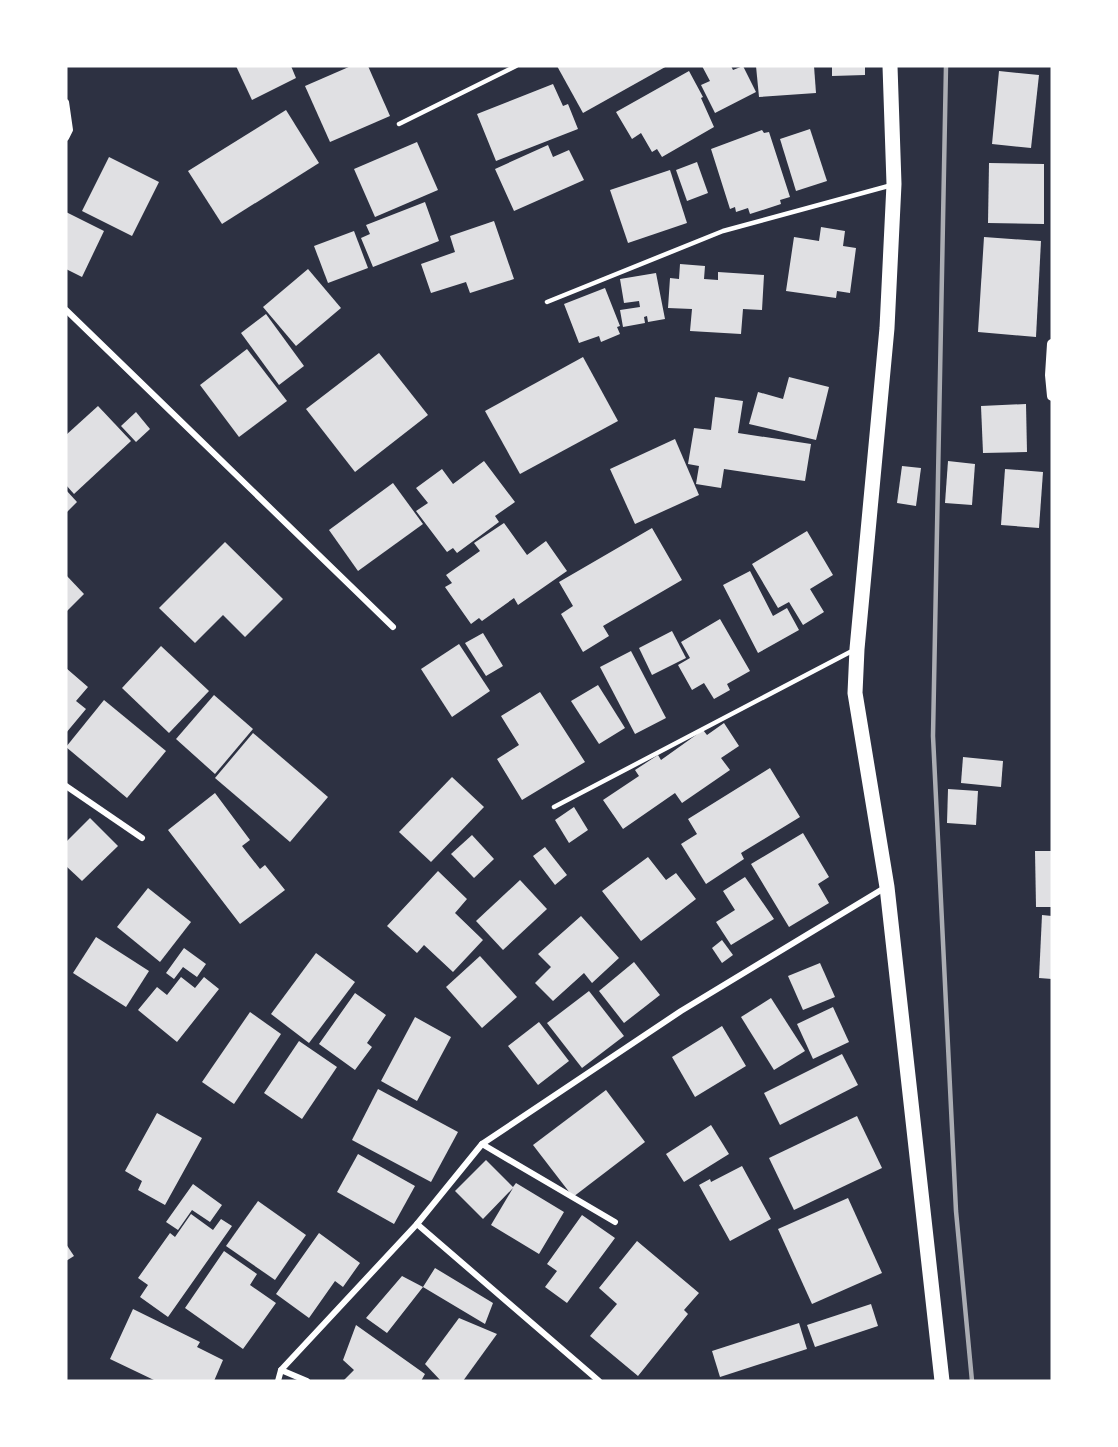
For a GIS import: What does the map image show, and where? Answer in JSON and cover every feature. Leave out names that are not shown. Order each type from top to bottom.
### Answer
[{"type":"main road","points":[[890,66],[894,184],[887,328],[856,649],[855,693],[887,887],[942,1381]]},
{"type":"street","points":[[66,102],[70,130],[66,138]]},
{"type":"street","points":[[66,310],[393,627]]},
{"type":"street","points":[[1052,344],[1050,375],[1052,396]]},
{"type":"street","points":[[66,786],[142,838]]},
{"type":"street","points":[[278,1381],[281,1370],[417,1224],[482,1144],[681,1011],[887,887]]},
{"type":"street","points":[[482,1144],[615,1222]]},
{"type":"street","points":[[417,1224],[599,1381]]},
{"type":"street","points":[[281,1370],[307,1381]]},
{"type":"lane","points":[[399,123],[516,66]]},
{"type":"lane","points":[[547,303],[723,231],[894,184]]},
{"type":"lane","points":[[554,807],[856,649]]},
{"type":"building","points":[[236,66],[291,66],[296,78],[252,100]]},
{"type":"building","points":[[351,66],[368,66],[390,116],[330,142],[305,86]]},
{"type":"building","points":[[557,66],[667,66],[583,113]]},
{"type":"building","points":[[702,66],[731,66],[733,70],[743,66],[756,92],[715,113],[701,85],[710,81]]},
{"type":"building","points":[[756,66],[814,66],[816,93],[759,97]]},
{"type":"building","points":[[832,66],[865,66],[865,75],[832,76]]},
{"type":"building","points":[[689,71],[703,97],[701,98],[714,127],[662,157],[657,149],[652,152],[641,133],[632,139],[616,112]]},
{"type":"building","points":[[999,71],[1039,75],[1031,148],[992,144]]},
{"type":"building","points":[[553,84],[563,106],[568,104],[578,129],[496,161],[477,114]]},
{"type":"building","points":[[286,110],[319,163],[222,224],[188,171]]},
{"type":"building","points":[[810,129],[827,181],[796,191],[780,139]]},
{"type":"building","points":[[762,130],[764,133],[769,132],[790,197],[780,200],[781,204],[750,214],[748,208],[736,212],[735,207],[730,209],[711,149]]},
{"type":"building","points":[[417,142],[438,190],[375,217],[354,169]]},
{"type":"building","points":[[548,145],[553,157],[569,150],[584,180],[514,211],[495,169]]},
{"type":"building","points":[[109,157],[159,182],[132,236],[82,211]]},
{"type":"building","points":[[697,162],[708,193],[687,201],[676,170]]},
{"type":"building","points":[[989,163],[1044,164],[1044,224],[988,223]]},
{"type":"building","points":[[670,170],[687,223],[628,243],[610,190]]},
{"type":"building","points":[[425,202],[439,241],[373,267],[361,238],[370,234],[366,225]]},
{"type":"building","points":[[66,212],[104,231],[82,277],[66,269]]},
{"type":"building","points":[[494,221],[514,279],[470,293],[466,282],[431,293],[421,264],[455,252],[450,236]]},
{"type":"building","points":[[821,227],[845,231],[843,246],[856,248],[850,293],[837,291],[836,298],[786,291],[794,237],[819,241]]},
{"type":"building","points":[[354,231],[368,268],[328,283],[314,246]]},
{"type":"building","points":[[984,237],[1041,241],[1036,337],[978,332]]},
{"type":"building","points":[[680,264],[705,266],[704,279],[718,280],[718,272],[764,275],[762,310],[743,309],[741,334],[690,331],[692,309],[668,308],[670,278],[679,279]]},
{"type":"building","points":[[308,269],[341,308],[296,346],[263,307]]},
{"type":"building","points":[[656,273],[665,319],[648,322],[647,316],[644,317],[645,323],[623,327],[620,310],[640,307],[639,301],[624,303],[620,279]]},
{"type":"building","points":[[605,288],[620,326],[617,327],[620,334],[601,342],[599,336],[579,343],[564,304]]},
{"type":"building","points":[[266,314],[304,366],[279,385],[241,333]]},
{"type":"building","points":[[247,349],[287,401],[239,437],[200,385]]},
{"type":"building","points":[[379,353],[428,415],[355,472],[306,409]]},
{"type":"building","points":[[583,357],[618,421],[520,474],[485,411]]},
{"type":"building","points":[[789,377],[829,387],[816,440],[749,424],[758,392],[783,399]]},
{"type":"building","points":[[715,397],[743,401],[738,433],[811,444],[805,481],[724,469],[721,488],[696,484],[699,466],[688,464],[694,428],[711,430]]},
{"type":"building","points":[[1026,404],[1027,452],[983,453],[981,406]]},
{"type":"building","points":[[98,406],[131,441],[74,494],[66,485],[66,435]]},
{"type":"building","points":[[136,412],[150,429],[136,442],[121,426]]},
{"type":"building","points":[[675,439],[699,495],[635,524],[610,469]]},
{"type":"building","points":[[484,461],[515,502],[495,516],[499,522],[457,553],[453,548],[447,552],[416,511],[428,503],[416,488],[442,469],[453,484]]},
{"type":"building","points":[[948,461],[975,464],[972,505],[945,503]]},
{"type":"building","points":[[902,466],[921,468],[916,506],[897,503]]},
{"type":"building","points":[[1005,469],[1043,472],[1039,528],[1001,525]]},
{"type":"building","points":[[393,483],[423,524],[358,571],[329,530]]},
{"type":"building","points":[[66,490],[77,502],[66,513]]},
{"type":"building","points":[[504,523],[527,555],[546,541],[567,571],[518,605],[514,598],[482,621],[479,618],[471,624],[445,587],[452,583],[446,575],[480,551],[474,543]]},
{"type":"building","points":[[652,528],[682,580],[603,626],[609,636],[583,652],[561,614],[573,606],[559,582]]},
{"type":"building","points":[[807,531],[833,575],[810,589],[824,612],[803,625],[789,602],[778,608],[752,564]]},
{"type":"building","points":[[225,542],[283,599],[245,637],[223,615],[195,643],[159,608]]},
{"type":"building","points":[[750,571],[773,616],[787,608],[799,630],[758,653],[723,585]]},
{"type":"building","points":[[66,575],[84,594],[66,612]]},
{"type":"building","points":[[720,619],[750,671],[727,684],[730,690],[714,699],[704,683],[692,690],[678,665],[690,658],[681,642]]},
{"type":"building","points":[[672,631],[686,658],[652,675],[639,648]]},
{"type":"building","points":[[483,633],[503,666],[486,676],[465,643]]},
{"type":"building","points":[[459,644],[490,691],[452,717],[421,669]]},
{"type":"building","points":[[161,646],[209,691],[169,733],[122,688]]},
{"type":"building","points":[[631,651],[666,718],[635,734],[600,667]]},
{"type":"building","points":[[66,668],[88,687],[76,701],[86,709],[66,733]]},
{"type":"building","points":[[598,685],[625,728],[599,744],[571,701]]},
{"type":"building","points":[[540,692],[585,762],[522,800],[497,759],[519,745],[501,716]]},
{"type":"building","points":[[214,695],[253,729],[215,774],[176,739]]},
{"type":"building","points":[[104,700],[166,751],[127,798],[66,747]]},
{"type":"building","points":[[724,723],[739,746],[721,758],[730,770],[682,803],[675,793],[623,829],[603,800],[639,776],[635,770],[658,755],[661,760],[703,730],[707,735]]},
{"type":"building","points":[[253,733],[328,797],[290,842],[215,778]]},
{"type":"building","points":[[963,757],[1003,761],[1001,787],[961,783]]},
{"type":"building","points":[[770,768],[800,817],[741,853],[744,859],[706,884],[681,844],[697,834],[688,819]]},
{"type":"building","points":[[452,777],[484,807],[431,862],[399,832]]},
{"type":"building","points":[[948,789],[978,791],[976,825],[947,823]]},
{"type":"building","points":[[215,793],[250,840],[242,846],[260,869],[265,865],[285,890],[240,924],[168,830]]},
{"type":"building","points":[[574,807],[588,830],[569,843],[555,820]]},
{"type":"building","points":[[90,818],[118,846],[82,881],[66,866],[66,842]]},
{"type":"building","points":[[803,833],[829,877],[818,884],[829,903],[789,927],[751,864]]},
{"type":"building","points":[[472,835],[494,859],[474,878],[451,854]]},
{"type":"building","points":[[545,847],[567,875],[555,885],[533,856]]},
{"type":"building","points":[[1035,851],[1052,851],[1052,907],[1036,907]]},
{"type":"building","points":[[648,857],[666,880],[676,873],[696,899],[641,941],[602,891]]},
{"type":"building","points":[[438,871],[467,899],[455,913],[483,940],[453,972],[424,945],[417,953],[387,926]]},
{"type":"building","points":[[745,877],[774,919],[731,945],[716,922],[735,910],[723,891]]},
{"type":"building","points":[[520,880],[547,909],[503,950],[476,921]]},
{"type":"building","points":[[148,888],[191,922],[160,962],[117,927]]},
{"type":"building","points":[[1042,915],[1052,916],[1052,979],[1039,978]]},
{"type":"building","points":[[581,916],[619,958],[592,983],[584,973],[553,1001],[535,983],[551,967],[538,954]]},
{"type":"building","points":[[96,937],[149,971],[126,1007],[73,973]]},
{"type":"building","points":[[722,940],[733,955],[722,963],[712,948]]},
{"type":"building","points":[[184,948],[206,964],[197,977],[183,967],[174,979],[166,973]]},
{"type":"building","points":[[316,953],[355,982],[309,1043],[271,1014]]},
{"type":"building","points":[[480,956],[517,997],[482,1028],[446,987]]},
{"type":"building","points":[[634,962],[660,995],[624,1023],[599,991]]},
{"type":"building","points":[[820,963],[835,997],[803,1010],[788,976]]},
{"type":"building","points":[[181,977],[195,988],[204,977],[219,989],[177,1042],[138,1010],[157,987],[167,995]]},
{"type":"building","points":[[589,991],[624,1036],[582,1068],[547,1023]]},
{"type":"building","points":[[355,993],[386,1015],[367,1043],[372,1047],[355,1070],[319,1044]]},
{"type":"building","points":[[771,998],[805,1051],[774,1070],[741,1017]]},
{"type":"building","points":[[833,1007],[849,1042],[813,1059],[797,1024]]},
{"type":"building","points":[[250,1012],[281,1034],[234,1104],[202,1082]]},
{"type":"building","points":[[415,1017],[451,1037],[417,1101],[381,1081]]},
{"type":"building","points":[[539,1022],[569,1061],[538,1085],[508,1046]]},
{"type":"building","points":[[722,1026],[746,1066],[695,1097],[672,1057]]},
{"type":"building","points":[[299,1041],[337,1067],[302,1119],[264,1093]]},
{"type":"building","points":[[842,1054],[858,1085],[780,1125],[764,1093]]},
{"type":"building","points":[[378,1089],[458,1132],[431,1182],[352,1140]]},
{"type":"building","points":[[606,1090],[645,1142],[573,1197],[533,1145]]},
{"type":"building","points":[[157,1113],[202,1138],[165,1205],[138,1190],[142,1181],[125,1171]]},
{"type":"building","points":[[857,1116],[882,1168],[794,1210],[769,1158]]},
{"type":"building","points":[[711,1125],[729,1154],[684,1182],[666,1154]]},
{"type":"building","points":[[358,1154],[415,1186],[394,1224],[337,1192]]},
{"type":"building","points":[[486,1160],[513,1187],[516,1183],[564,1212],[539,1254],[491,1225],[513,1188],[483,1219],[455,1191]]},
{"type":"building","points":[[742,1166],[771,1219],[730,1241],[699,1185],[710,1179],[711,1182]]},
{"type":"building","points":[[193,1184],[222,1205],[210,1222],[192,1210],[178,1230],[166,1222]]},
{"type":"building","points":[[848,1198],[882,1273],[812,1304],[778,1229]]},
{"type":"building","points":[[258,1201],[306,1235],[275,1280],[226,1246]]},
{"type":"building","points":[[191,1214],[213,1230],[221,1219],[232,1226],[168,1317],[140,1297],[148,1285],[138,1278],[170,1233],[175,1237]]},
{"type":"building","points":[[582,1215],[615,1238],[567,1303],[545,1287],[557,1271],[547,1264]]},
{"type":"building","points":[[319,1233],[360,1263],[343,1287],[335,1281],[309,1318],[276,1294]]},
{"type":"building","points":[[637,1241],[699,1293],[684,1310],[688,1314],[638,1376],[590,1336],[617,1304],[599,1288]]},
{"type":"building","points":[[66,1244],[74,1256],[66,1261]]},
{"type":"building","points":[[224,1251],[257,1274],[250,1285],[276,1303],[243,1349],[185,1308]]},
{"type":"building","points":[[435,1268],[493,1303],[485,1324],[423,1287]]},
{"type":"building","points":[[402,1276],[423,1287],[387,1333],[366,1318]]},
{"type":"building","points":[[871,1304],[878,1326],[815,1347],[807,1325]]},
{"type":"building","points":[[133,1309],[200,1342],[197,1347],[223,1360],[214,1381],[156,1381],[110,1359]]},
{"type":"building","points":[[459,1318],[497,1334],[463,1381],[441,1381],[425,1364]]},
{"type":"building","points":[[799,1323],[807,1349],[720,1377],[712,1351]]},
{"type":"building","points":[[356,1325],[425,1374],[421,1381],[343,1381],[354,1370],[343,1360]]},
{"type":"railway","points":[[946,66],[933,736],[956,1211],[972,1381]]}]
